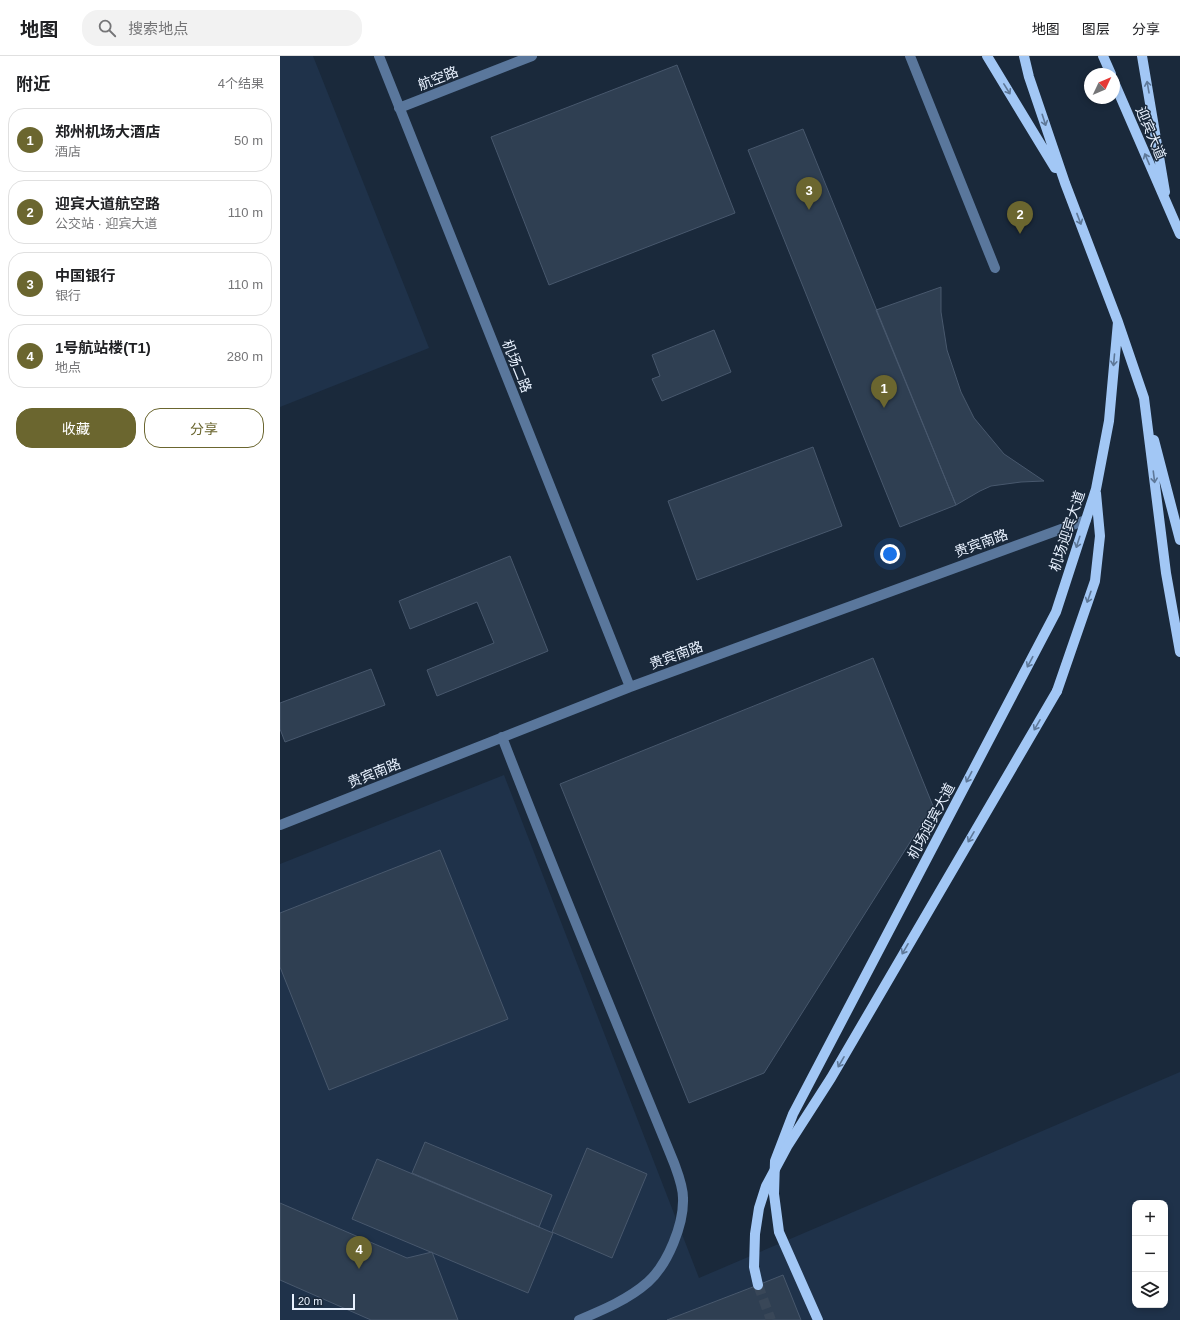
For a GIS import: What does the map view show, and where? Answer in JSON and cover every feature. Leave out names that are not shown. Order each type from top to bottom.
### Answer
[{"type":"main road","points":[[987,56],[1065,183]]},
{"type":"main road","points":[[1017,56],[1029,76]]},
{"type":"main road","points":[[1024,56],[1029,76],[1065,183],[1118,322],[1144,398],[1180,540]]},
{"type":"main road","points":[[1103,56],[1108,68]]},
{"type":"main road","name":"迎宾大道","points":[[1142,56],[1168,208]]},
{"type":"main road","name":"迎宾大道","points":[[1120,96],[1168,208]]},
{"type":"main road","points":[[1168,208],[1180,234]]},
{"type":"main road","name":"机场迎宾大道","points":[[818,1320],[779,1232],[774,1194],[775,1161],[793,1114],[1056,612],[1096,490],[1109,421],[1118,322]]},
{"type":"main road","points":[[1144,398],[1166,574],[1180,652]]},
{"type":"main road","points":[[758,1284],[754,1268],[755,1234],[759,1208],[766,1186],[788,1145],[831,1078],[1056,691],[1095,580],[1100,536],[1096,490]]},
{"type":"street","name":"机场二路","points":[[379,56],[630,687]]},
{"type":"street","name":"航空路","points":[[399,108],[532,56]]},
{"type":"street","points":[[910,56],[995,268]]},
{"type":"street","name":"贵宾南路","points":[[280,825],[630,687],[1086,520]]},
{"type":"street","points":[[502,737],[557,878],[674,1163],[680,1180],[683,1197],[683,1208],[676,1236],[656,1273],[649,1281],[621,1301],[579,1320]]},
{"type":"shaded area","points":[[280,56],[313,56],[429,348],[280,407]]},
{"type":"shaded area","points":[[504,775],[699,1278],[1180,1072],[1180,1320],[280,1320],[280,864]]},
{"type":"building","points":[[677,65],[735,213],[549,285],[491,137]]},
{"type":"building","points":[[803,129],[956,505],[900,527],[748,150]]},
{"type":"building","points":[[941,287],[941,312],[947,350],[961,392],[974,418],[1004,454],[1044,481],[991,486],[956,505],[876,310]]},
{"type":"building","points":[[714,330],[731,372],[662,401],[652,379],[660,376],[652,355]]},
{"type":"building","points":[[813,447],[842,526],[697,580],[668,501]]},
{"type":"building","points":[[510,556],[548,651],[437,696],[427,670],[494,643],[477,602],[410,629],[399,601]]},
{"type":"building","points":[[873,658],[933,806],[764,1073],[689,1103],[560,784]]},
{"type":"building","points":[[371,669],[385,705],[285,742],[280,729],[280,703]]},
{"type":"building","points":[[440,850],[508,1019],[329,1090],[280,967],[280,913]]},
{"type":"building","points":[[425,1142],[552,1195],[539,1227],[412,1173]]},
{"type":"building","points":[[587,1148],[647,1174],[612,1258],[552,1232]]},
{"type":"building","points":[[377,1159],[553,1233],[528,1293],[352,1219]]},
{"type":"building","points":[[280,1203],[407,1258],[432,1252],[458,1320],[371,1320],[280,1280]]},
{"type":"building","points":[[783,1275],[801,1320],[667,1320],[758,1285]]},
{"type":"tunnel","points":[[758,1285],[771,1320]]},
{"type":"place","name":"中国银行","points":[[809,210]]},
{"type":"place","name":"迎宾大道航空路","points":[[1020,234]]},
{"type":"place","name":"郑州机场大酒店","points":[[884,408]]},
{"type":"place","name":"1号航站楼(T1)","points":[[359,1269]]}]
